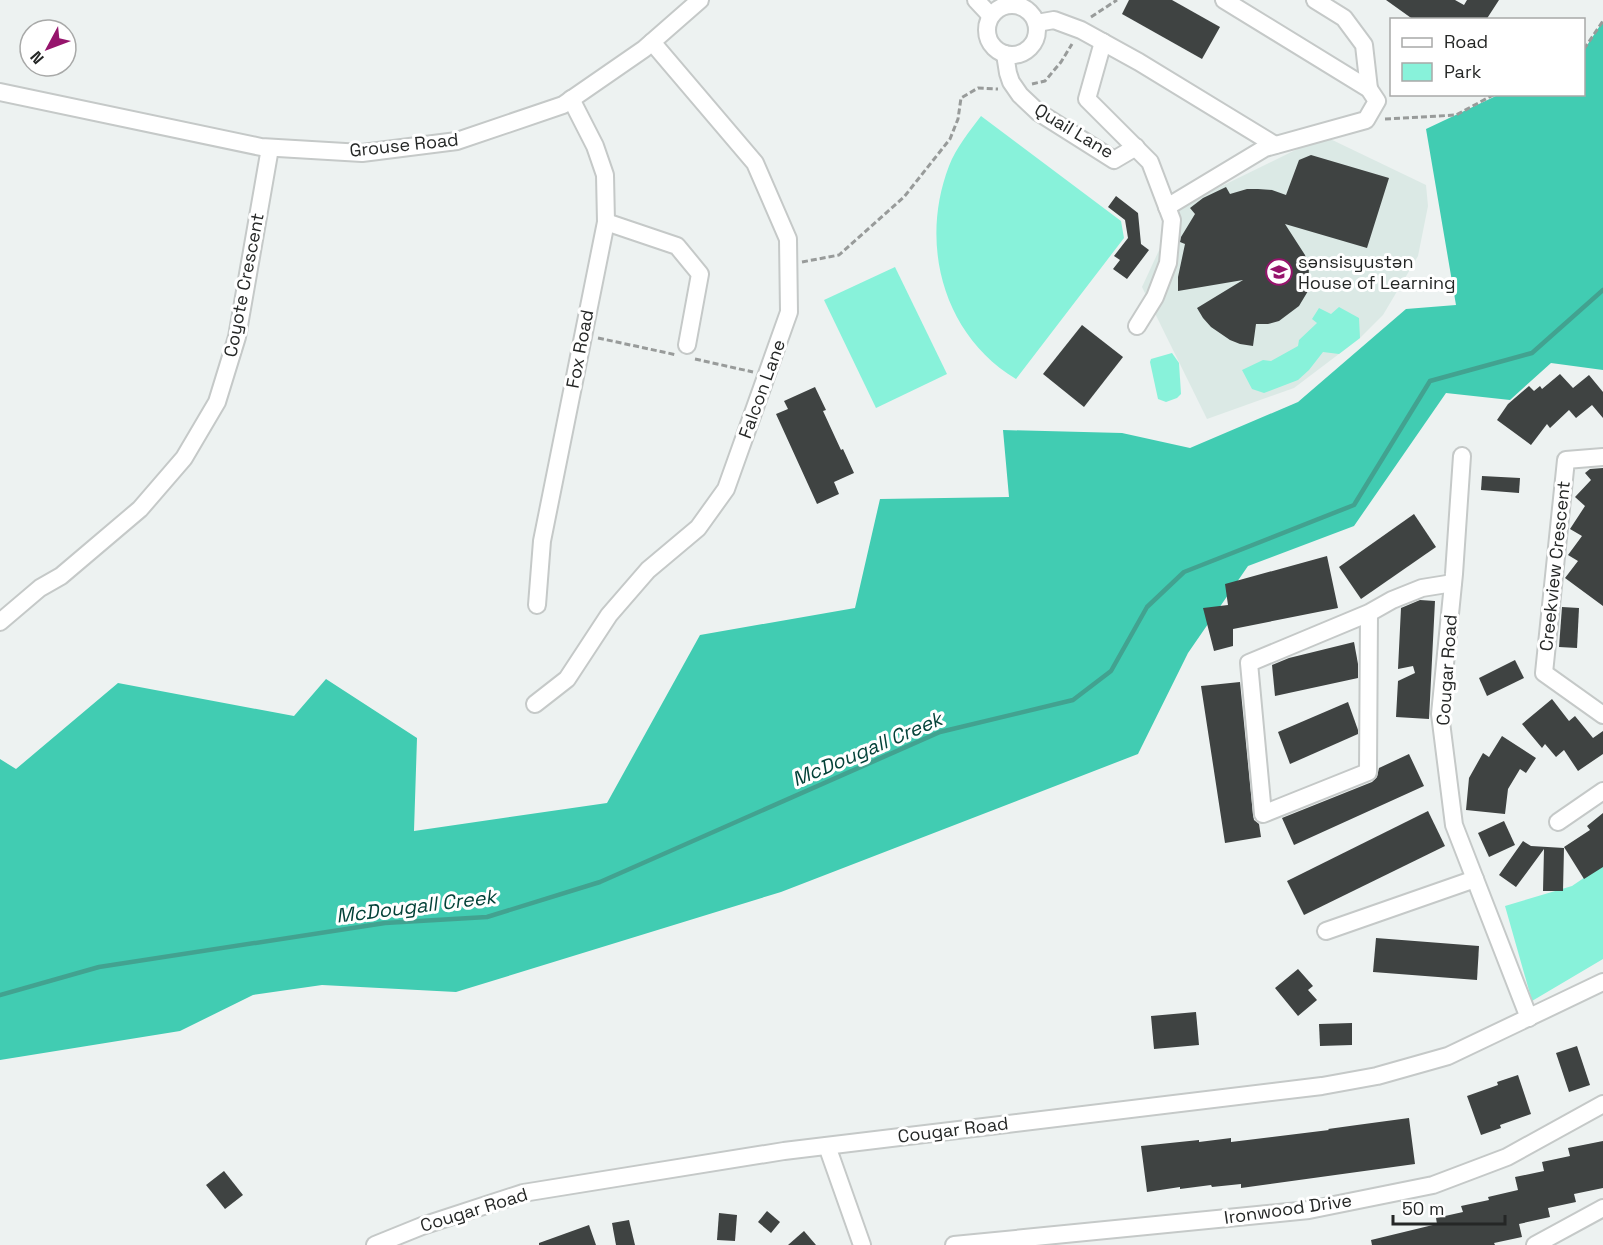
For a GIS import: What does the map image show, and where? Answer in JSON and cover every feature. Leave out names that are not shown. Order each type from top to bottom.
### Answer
[{"type":"street","name":"Grouse Road","points":[[0,92],[270,148],[362,153],[458,141],[563,105],[652,42],[700,0]]},
{"type":"street","points":[[976,0],[995,8],[1008,4],[1022,6],[1034,16],[1037,23],[1038,30],[1033,45],[1020,54],[1005,54],[998,51],[992,45],[987,31],[995,8]]},
{"type":"street","points":[[1224,0],[1370,89]]},
{"type":"street","points":[[1167,207],[1265,148],[1366,120],[1377,101],[1370,89],[1364,45],[1344,18],[1315,0]]},
{"type":"street","points":[[1037,23],[1054,21],[1081,30],[1139,62],[1275,145]]},
{"type":"street","name":"Falcon Lane","points":[[535,704],[567,679],[609,615],[648,570],[698,528],[726,489],[789,312],[788,239],[754,163],[652,42]]},
{"type":"street","points":[[1103,42],[1087,99],[1150,162],[1172,220],[1168,263],[1155,297],[1137,326]]},
{"type":"street","name":"Quail Lane","points":[[1005,54],[1011,82],[1020,95],[1038,112],[1114,160],[1136,147]]},
{"type":"street","name":"Fox Road","points":[[537,605],[542,541],[606,222],[605,175],[595,146],[571,99]]},
{"type":"street","name":"Coyote Crescent","points":[[0,622],[39,588],[61,576],[140,509],[184,458],[217,402],[237,338],[270,148]]},
{"type":"street","points":[[606,222],[677,246],[700,274],[687,345]]},
{"type":"street","name":"Cougar Road","points":[[1462,456],[1453,583],[1440,714],[1454,825],[1529,1018]]},
{"type":"street","name":"Creekview Crescent","points":[[1603,457],[1566,460],[1544,673],[1603,715]]},
{"type":"street","points":[[1369,613],[1368,772],[1263,814],[1249,663],[1369,613],[1392,600],[1422,588],[1453,583]]},
{"type":"street","points":[[1558,822],[1603,791]]},
{"type":"street","points":[[1326,931],[1475,879]]},
{"type":"street","name":"Cougar Road","points":[[375,1245],[422,1226],[523,1193],[784,1151],[1322,1086],[1377,1076],[1448,1056],[1603,982]]},
{"type":"street","name":"Ironwood Drive","points":[[954,1245],[1309,1210],[1433,1185],[1507,1157],[1603,1104]]},
{"type":"street","points":[[827,1146],[862,1245]]},
{"type":"street","points":[[1535,1245],[1603,1208]]},
{"type":"path","points":[[1086,21],[1117,0]]},
{"type":"path","points":[[1585,48],[1603,21]]},
{"type":"path","points":[[1028,86],[1045,81],[1073,43]]},
{"type":"path","points":[[788,264],[839,255],[904,197],[950,139],[958,118],[961,98],[978,88],[1007,89]]},
{"type":"path","points":[[1366,120],[1456,115],[1491,96]]},
{"type":"shaded area","name":"sənsisyustən House of Learning","points":[[1324,136],[1426,185],[1428,206],[1418,256],[1383,315],[1360,338],[1294,388],[1207,419],[1142,287],[1179,207]]},
{"type":"green space","points":[[1603,21],[1603,370],[1551,363],[1510,400],[1446,393],[1354,526],[1248,566],[1188,653],[1138,754],[781,892],[456,992],[322,985],[253,995],[180,1031],[0,1060],[0,759],[16,769],[118,683],[294,716],[326,679],[417,738],[414,831],[607,803],[700,635],[855,608],[880,499],[1009,497],[1003,430],[1122,433],[1190,448],[1298,402],[1406,309],[1456,305],[1426,129],[1496,96],[1585,96],[1585,48]]},
{"type":"green space","points":[[981,116],[1121,221],[1124,238],[1016,379],[991,360],[971,338],[955,313],[944,285],[938,256],[937,226],[940,196],[949,166],[959,146]]},
{"type":"green space","points":[[895,267],[947,374],[876,408],[824,300]]},
{"type":"green space","points":[[1339,307],[1359,318],[1360,338],[1339,354],[1323,352],[1298,380],[1264,393],[1252,389],[1242,370],[1263,360],[1271,361],[1298,346],[1299,340],[1317,323],[1312,319],[1319,308],[1331,314]]},
{"type":"green space","points":[[1172,353],[1179,363],[1181,394],[1166,402],[1158,399],[1150,362],[1151,359]]},
{"type":"green space","points":[[1603,865],[1603,959],[1532,1001],[1505,906],[1572,886]]},
{"type":"building","points":[[1129,0],[1172,0],[1220,27],[1202,59],[1122,14]]},
{"type":"building","points":[[1386,0],[1455,0],[1464,5],[1467,0],[1499,0],[1487,18],[1411,18]]},
{"type":"building","points":[[1311,155],[1389,178],[1367,248],[1285,224],[1305,255],[1309,267],[1308,291],[1299,306],[1279,321],[1256,324],[1253,346],[1230,340],[1211,327],[1197,308],[1243,280],[1178,291],[1178,277],[1185,244],[1180,242],[1181,237],[1195,214],[1190,208],[1203,198],[1226,187],[1230,194],[1247,189],[1258,189],[1272,190],[1286,195],[1299,160]]},
{"type":"building","points":[[1116,196],[1138,213],[1141,244],[1149,250],[1127,279],[1113,269],[1120,260],[1114,256],[1128,238],[1125,220],[1108,207]]},
{"type":"building","points":[[1082,325],[1123,357],[1084,407],[1043,374]]},
{"type":"building","points":[[1560,374],[1573,388],[1589,375],[1603,392],[1603,418],[1592,405],[1576,418],[1569,410],[1550,428],[1547,424],[1531,445],[1497,420],[1508,404],[1529,386],[1534,391],[1540,386],[1542,389]]},
{"type":"building","points":[[815,387],[826,410],[823,411],[854,473],[834,482],[839,494],[817,504],[776,414],[788,409],[784,401]]},
{"type":"building","points":[[1603,468],[1603,606],[1565,578],[1578,561],[1568,555],[1582,536],[1570,529],[1585,506],[1575,497],[1591,480],[1585,473],[1590,469]]},
{"type":"building","points":[[1482,476],[1520,478],[1519,493],[1481,490]]},
{"type":"building","points":[[1414,514],[1436,547],[1361,599],[1339,567]]},
{"type":"building","points":[[1327,556],[1338,608],[1233,629],[1233,646],[1214,651],[1203,608],[1228,605],[1225,584]]},
{"type":"building","points":[[1420,600],[1435,601],[1429,719],[1396,717],[1398,681],[1415,673],[1413,666],[1398,669],[1401,608]]},
{"type":"building","points":[[1562,607],[1579,608],[1577,648],[1559,647]]},
{"type":"building","points":[[1354,642],[1358,678],[1275,696],[1272,665],[1289,658]]},
{"type":"building","points":[[1515,660],[1524,678],[1487,696],[1479,678]]},
{"type":"building","points":[[1240,682],[1253,815],[1254,820],[1259,824],[1261,837],[1225,843],[1201,686]]},
{"type":"building","points":[[1552,699],[1569,721],[1575,716],[1593,738],[1603,731],[1603,754],[1578,771],[1564,750],[1556,757],[1545,744],[1542,748],[1522,724]]},
{"type":"building","points":[[1348,702],[1358,734],[1290,764],[1278,732]]},
{"type":"building","points":[[1502,736],[1536,758],[1526,773],[1520,769],[1508,789],[1505,814],[1466,810],[1469,778],[1483,753],[1489,757]]},
{"type":"building","points":[[1409,754],[1424,786],[1294,845],[1282,818],[1372,782],[1377,777],[1379,768]]},
{"type":"building","points":[[1428,811],[1445,846],[1304,915],[1287,881]]},
{"type":"building","points":[[1603,813],[1603,867],[1584,879],[1564,847],[1590,830],[1587,826]]},
{"type":"building","points":[[1504,821],[1515,845],[1489,857],[1478,833]]},
{"type":"building","points":[[1523,841],[1531,846],[1564,848],[1563,891],[1543,891],[1544,849],[1516,887],[1499,875]]},
{"type":"building","points":[[1376,938],[1479,946],[1477,980],[1373,972]]},
{"type":"building","points":[[1298,969],[1313,986],[1308,990],[1317,1000],[1298,1016],[1275,988]]},
{"type":"building","points":[[1196,1012],[1199,1045],[1154,1049],[1151,1016]]},
{"type":"building","points":[[1352,1023],[1352,1045],[1320,1046],[1319,1024]]},
{"type":"building","points":[[1577,1046],[1590,1085],[1569,1092],[1556,1053]]},
{"type":"building","points":[[1518,1075],[1531,1114],[1500,1125],[1501,1128],[1481,1135],[1467,1096]]},
{"type":"building","points":[[1409,1118],[1415,1164],[1241,1188],[1241,1184],[1212,1187],[1211,1185],[1147,1192],[1141,1146],[1231,1138],[1231,1142]]},
{"type":"building","points":[[1603,1141],[1603,1188],[1574,1194],[1576,1202],[1548,1208],[1550,1217],[1519,1224],[1522,1237],[1494,1243],[1495,1245],[1372,1245],[1371,1240],[1437,1224],[1436,1218],[1463,1212],[1461,1206],[1518,1190],[1515,1177],[1544,1171],[1542,1162],[1570,1156],[1568,1148]]},
{"type":"building","points":[[224,1171],[243,1195],[225,1209],[206,1185]]},
{"type":"building","points":[[767,1211],[780,1222],[771,1233],[758,1222]]},
{"type":"building","points":[[719,1213],[737,1215],[735,1241],[717,1240]]},
{"type":"building","points":[[629,1220],[635,1245],[616,1245],[612,1223]]},
{"type":"building","points":[[589,1225],[596,1245],[539,1245],[539,1243]]},
{"type":"building","points":[[804,1231],[816,1245],[788,1245]]},
{"type":"waterway","name":"McDougall Creek","points":[[0,995],[99,967],[385,923],[487,917],[600,882],[940,732],[1073,700],[1111,671],[1147,607],[1184,572],[1354,505],[1430,381],[1532,353],[1603,290]]},
{"type":"place","name":"sənsisyustən House of Learning","points":[[1279,272]]}]
